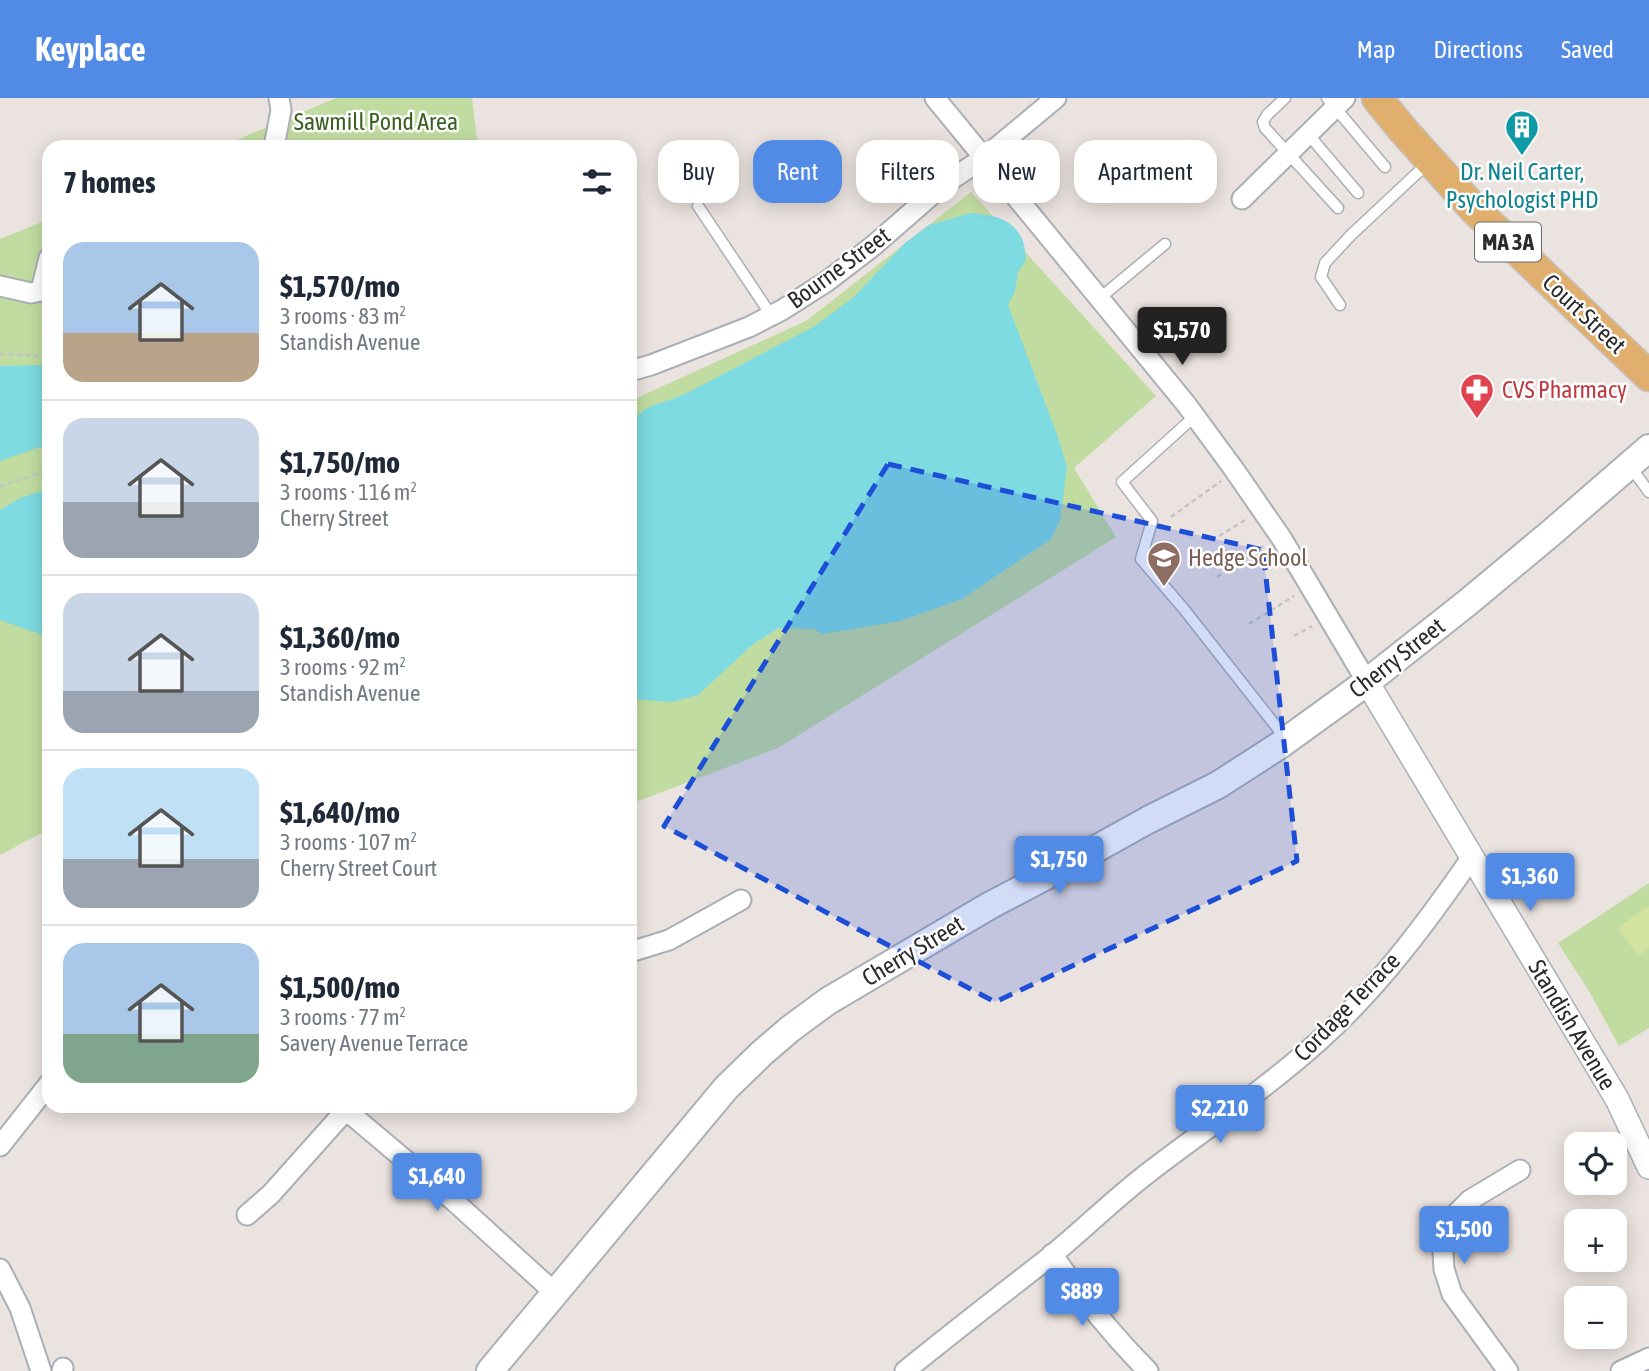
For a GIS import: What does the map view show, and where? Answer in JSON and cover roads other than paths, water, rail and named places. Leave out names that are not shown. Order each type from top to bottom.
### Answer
[{"type":"main road","name":"Court Street","points":[[1377,98],[1483,218],[1649,376]]},
{"type":"main road","name":"Cherry Street","points":[[490,1371],[726,1088],[799,1022],[828,1001],[989,905],[1218,785],[1287,740],[1367,682],[1474,597],[1649,448]]},
{"type":"street","points":[[275,140],[281,110],[279,98]]},
{"type":"street","name":"Standish Avenue","points":[[935,98],[973,144]]},
{"type":"street","name":"Bourne Street","points":[[1006,140],[1056,98]]},
{"type":"street","points":[[1241,199],[1308,134],[1336,101]]},
{"type":"street","name":"Bourne Street","points":[[637,369],[749,327],[826,282],[873,246],[943,185],[973,166]]},
{"type":"street","name":"Standish Avenue","points":[[1022,203],[1195,416],[1282,540],[1617,1099],[1649,1167]]},
{"type":"street","points":[[0,286],[31,292],[41,291],[42,287]]},
{"type":"street","name":"Cordage Terrace","points":[[905,1371],[1147,1174],[1256,1094],[1320,1040],[1362,998],[1407,945],[1472,857]]},
{"type":"street","points":[[637,950],[669,940],[741,900]]},
{"type":"street","points":[[0,1146],[42,1093]]},
{"type":"street","points":[[247,1215],[271,1194],[340,1113]]},
{"type":"street","points":[[350,1113],[455,1202],[555,1293]]},
{"type":"street","points":[[1508,1371],[1452,1293],[1444,1269],[1443,1253],[1447,1233],[1455,1215],[1470,1200],[1520,1170]]},
{"type":"street","points":[[1052,1254],[1079,1293],[1148,1371]]},
{"type":"street","points":[[0,1269],[20,1308],[41,1371]]},
{"type":"street","points":[[1621,1371],[1649,1358]]},
{"type":"lane","points":[[1285,98],[1266,115],[1263,122],[1265,128],[1338,208]]},
{"type":"lane","points":[[1336,101],[1385,167]]},
{"type":"lane","points":[[1308,134],[1358,193]]},
{"type":"lane","points":[[1340,305],[1321,277],[1325,263],[1430,161]]},
{"type":"lane","points":[[698,206],[771,315]]},
{"type":"lane","points":[[1100,298],[1165,244]]},
{"type":"lane","points":[[1195,416],[1122,482],[1152,521],[1141,559],[1287,740]]},
{"type":"lane","points":[[1629,466],[1649,492]]},
{"type":"water","points":[[971,213],[993,216],[1012,225],[1022,239],[1026,260],[1018,272],[1015,291],[1008,305],[1067,467],[1060,521],[1051,539],[962,599],[900,621],[822,634],[814,629],[778,628],[751,646],[698,695],[672,702],[637,700],[637,415],[649,407],[683,395],[815,326],[854,297],[905,243],[929,225]]},
{"type":"water","points":[[42,365],[42,446],[0,461],[0,366]]},
{"type":"water","points":[[42,491],[42,635],[0,620],[0,510],[20,498]]},
{"type":"place","name":"Dr. Neil Carter, Psychologist PHD","points":[[1522,157]]},
{"type":"place","name":"CVS Pharmacy","points":[[1477,420]]},
{"type":"place","name":"Hedge School","points":[[1164,588]]},
{"type":"park label","name":"Sawmill Pond Area","points":[[376,122]]}]
